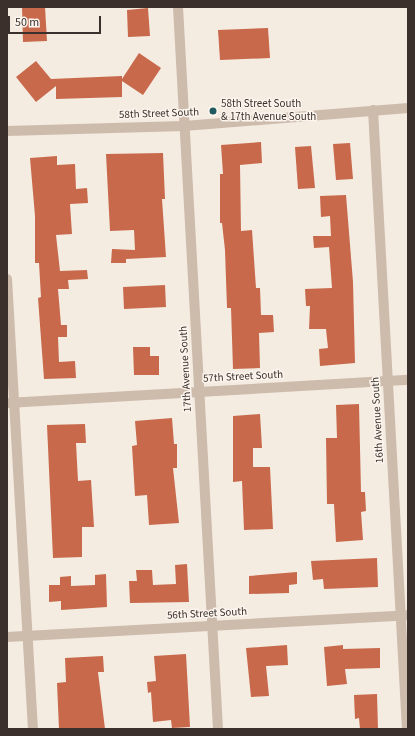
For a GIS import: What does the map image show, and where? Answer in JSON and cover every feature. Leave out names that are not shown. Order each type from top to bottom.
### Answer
[{"type":"street","name":"17th Avenue South","points":[[178,7],[211,626],[218,729]]},
{"type":"street","name":"58th Street South","points":[[7,131],[184,126],[408,108]]},
{"type":"street","name":"16th Avenue South","points":[[373,110],[388,380],[404,615],[407,729]]},
{"type":"street","points":[[7,280],[11,403],[28,636],[33,729]]},
{"type":"street","name":"57th Street South","points":[[11,403],[408,380]]},
{"type":"street","name":"56th Street South","points":[[7,637],[404,615]]},
{"type":"building","points":[[22,7],[45,7],[47,41],[23,42]]},
{"type":"building","points":[[148,8],[150,36],[128,37],[127,10]]},
{"type":"building","points":[[268,28],[270,58],[220,60],[218,30]]},
{"type":"building","points":[[139,53],[161,68],[143,95],[122,81],[122,97],[56,99],[56,86],[36,102],[16,77],[36,61],[51,79],[122,76],[122,79]]},
{"type":"building","points":[[261,142],[262,163],[240,165],[241,231],[252,230],[256,288],[260,288],[261,315],[273,315],[274,332],[259,333],[260,368],[233,369],[231,308],[227,308],[225,250],[222,223],[220,223],[220,174],[223,174],[221,145]]},
{"type":"building","points":[[350,143],[353,179],[336,180],[333,144]]},
{"type":"building","points":[[311,146],[315,188],[298,189],[295,147]]},
{"type":"building","points":[[163,153],[165,199],[162,199],[166,257],[126,259],[126,263],[111,263],[112,249],[135,250],[134,230],[110,231],[106,154]]},
{"type":"building","points":[[57,156],[57,165],[75,164],[76,189],[87,188],[88,203],[70,204],[72,234],[56,235],[60,271],[87,270],[88,279],[68,280],[69,289],[58,289],[61,325],[67,325],[67,337],[58,337],[59,362],[75,361],[76,378],[44,379],[38,298],[41,297],[39,263],[35,263],[35,216],[30,158]]},
{"type":"building","points":[[346,195],[353,282],[355,363],[320,366],[319,349],[328,348],[326,329],[309,329],[310,306],[306,306],[305,289],[332,288],[329,247],[314,248],[313,236],[331,236],[330,216],[321,217],[320,196]]},
{"type":"building","points":[[165,285],[166,307],[124,309],[123,287]]},
{"type":"building","points":[[133,347],[150,347],[150,356],[159,356],[159,375],[134,375]]},
{"type":"building","points":[[359,404],[361,492],[365,492],[366,511],[361,512],[363,540],[336,542],[334,504],[327,504],[326,438],[337,438],[336,405]]},
{"type":"building","points":[[260,414],[262,448],[253,448],[253,467],[270,467],[273,529],[244,530],[242,481],[233,482],[233,416]]},
{"type":"building","points":[[172,418],[174,444],[177,444],[177,468],[173,468],[179,523],[149,525],[147,495],[135,496],[132,446],[137,445],[135,421]]},
{"type":"building","points":[[85,424],[86,443],[76,443],[78,481],[91,480],[94,527],[82,527],[82,557],[53,558],[47,425]]},
{"type":"building","points":[[377,558],[378,587],[324,589],[323,579],[313,580],[311,561]]},
{"type":"building","points":[[187,564],[189,602],[130,603],[129,581],[137,581],[136,570],[152,570],[153,585],[176,584],[175,565]]},
{"type":"building","points":[[297,572],[297,584],[289,585],[289,593],[249,594],[249,576]]},
{"type":"building","points":[[106,574],[107,607],[61,610],[61,601],[49,602],[49,585],[60,585],[60,577],[71,576],[71,586],[95,585],[95,575]]},
{"type":"building","points":[[287,645],[288,665],[266,666],[269,696],[251,697],[246,648]]},
{"type":"building","points":[[343,645],[343,649],[380,648],[380,668],[345,669],[347,684],[327,686],[324,647]]},
{"type":"building","points":[[186,654],[190,727],[172,728],[171,720],[153,722],[151,692],[148,693],[147,682],[156,681],[154,656]]},
{"type":"building","points":[[103,656],[104,672],[98,672],[105,729],[59,729],[57,683],[66,682],[65,658]]},
{"type":"building","points":[[377,694],[378,729],[360,729],[359,718],[355,719],[354,695]]},
{"type":"place","name":"58th Street South & 17th Avenue South","points":[[213,111]]}]
